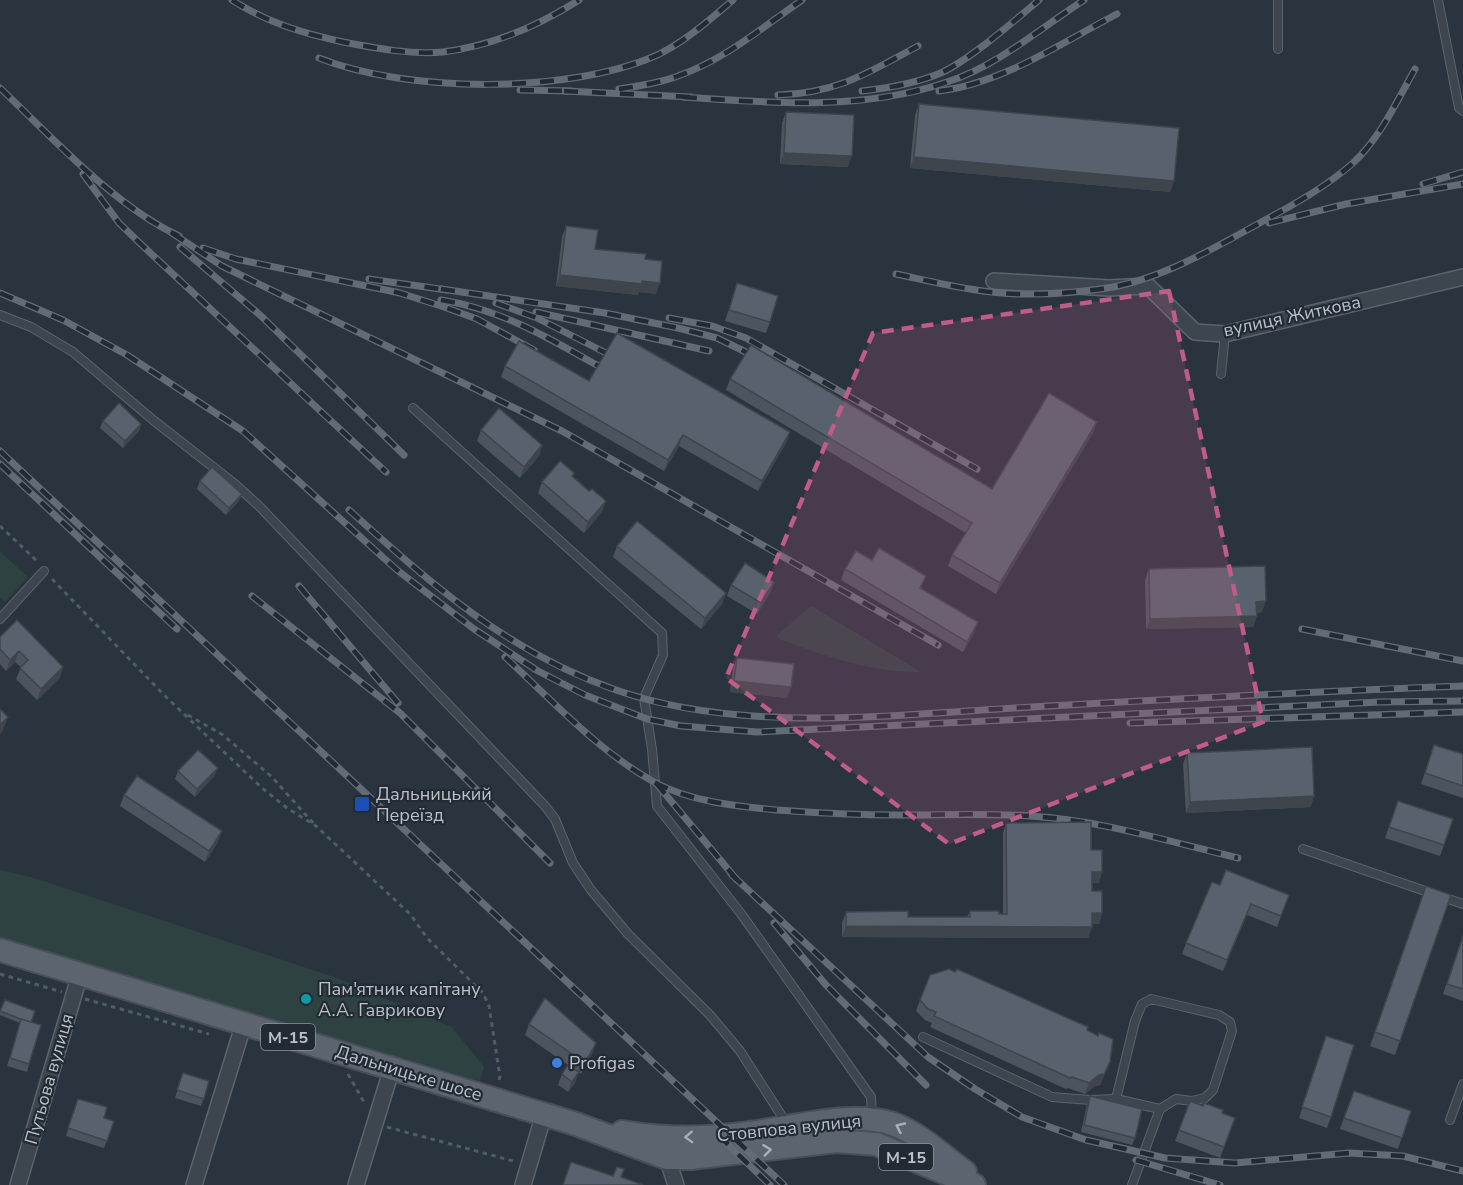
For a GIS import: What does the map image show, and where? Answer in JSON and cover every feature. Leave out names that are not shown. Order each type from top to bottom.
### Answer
[{"type":"main road","name":"Дальницьке шосе","points":[[0,950],[80,974],[241,1033],[392,1068],[576,1124]]},
{"type":"main road","name":"Стовпова вулиця","points":[[576,1124],[652,1137],[719,1136],[840,1120],[872,1120],[891,1123],[906,1129],[982,1185]]},
{"type":"main road","name":"М-15","points":[[576,1124],[667,1158]]},
{"type":"main road","name":"Стовпова вулиця","points":[[667,1158],[691,1158],[836,1141],[876,1144],[974,1185]]},
{"type":"street","name":"вулиця Житкова","points":[[994,281],[1109,288],[1148,285],[1195,332],[1225,334],[1463,277]]},
{"type":"street","name":"Путьова вулиця","points":[[18,1185],[80,974]]},
{"type":"street","points":[[194,1185],[241,1033]]},
{"type":"street","points":[[356,1185],[392,1068]]},
{"type":"street","points":[[523,1185],[544,1114]]},
{"type":"street","points":[[667,1158],[676,1185]]},
{"type":"lane","points":[[1278,0],[1278,49]]},
{"type":"lane","points":[[1438,0],[1459,108],[1463,111]]},
{"type":"lane","points":[[0,315],[31,327],[73,352],[153,420],[236,485],[282,528],[545,806],[555,819],[573,862],[591,890],[628,934],[710,1015],[740,1051],[789,1128]]},
{"type":"lane","points":[[1221,374],[1225,334]]},
{"type":"lane","points":[[414,408],[662,633],[663,655],[644,698],[652,749],[657,806],[742,915],[871,1097],[872,1120]]},
{"type":"lane","points":[[0,619],[44,571]]},
{"type":"lane","points":[[1303,849],[1463,904]]},
{"type":"lane","points":[[1116,1098],[1135,1021],[1142,1004],[1151,999],[1219,1016],[1230,1022],[1232,1031],[1213,1090],[1204,1098],[1192,1101],[1176,1099],[1160,1109],[1132,1185]]},
{"type":"lane","points":[[923,1037],[1052,1096],[1090,1100],[1116,1098],[1160,1109]]},
{"type":"lane","points":[[1450,1120],[1463,1084]]},
{"type":"path","points":[[0,526],[35,559],[44,571],[184,713],[262,788],[287,808],[316,826]]},
{"type":"path","points":[[184,713],[223,735],[272,777],[316,826],[411,915],[427,938],[483,993],[489,1006],[500,1077],[495,1099]]},
{"type":"path","points":[[0,974],[74,996],[241,1033]]},
{"type":"path","points":[[338,1071],[349,1074],[375,1124],[529,1165]]},
{"type":"highlighted area","points":[[1169,291],[1263,722],[949,844],[726,678],[873,333]]},
{"type":"shaded area","points":[[0,552],[28,577],[5,602],[0,597]]},
{"type":"shaded area","points":[[810,607],[921,672],[885,670],[867,666],[831,657],[779,639],[777,635]]},
{"type":"shaded area","points":[[0,870],[31,877],[334,977],[452,1027],[484,1067],[480,1081],[0,938]]},
{"type":"building","points":[[919,104],[1179,128],[1174,181],[914,157]]},
{"type":"building","points":[[786,112],[854,115],[852,156],[784,153]]},
{"type":"building","points":[[566,226],[598,230],[595,249],[646,254],[645,259],[662,261],[660,283],[642,281],[642,284],[560,275]]},
{"type":"building","points":[[737,283],[778,296],[770,322],[729,310]]},
{"type":"building","points":[[617,333],[790,432],[762,481],[683,435],[668,460],[505,366],[519,341],[589,381]]},
{"type":"building","points":[[751,345],[992,489],[1049,393],[1097,422],[1000,583],[952,555],[972,523],[730,379]]},
{"type":"building","points":[[119,403],[141,424],[125,441],[103,421]]},
{"type":"building","points":[[499,408],[542,445],[524,467],[481,430]]},
{"type":"building","points":[[560,461],[589,491],[592,489],[606,501],[588,522],[542,482]]},
{"type":"building","points":[[212,467],[242,494],[229,508],[200,481]]},
{"type":"building","points":[[637,521],[726,593],[705,618],[617,546]]},
{"type":"building","points":[[879,548],[926,576],[920,588],[978,622],[967,642],[845,569],[856,551],[872,560]]},
{"type":"building","points":[[745,563],[774,582],[761,603],[731,585]]},
{"type":"building","points":[[1265,566],[1266,601],[1256,602],[1257,616],[1150,619],[1149,569]]},
{"type":"building","points":[[17,620],[63,667],[41,689],[20,668],[28,660],[19,651],[10,660],[0,649],[0,637]]},
{"type":"building","points":[[737,658],[794,664],[791,687],[734,681]]},
{"type":"building","points":[[0,709],[8,717],[0,725]]},
{"type":"building","points":[[1434,745],[1463,754],[1463,786],[1425,773]]},
{"type":"building","points":[[1312,747],[1314,796],[1190,802],[1187,753]]},
{"type":"building","points":[[198,750],[218,768],[197,789],[178,771]]},
{"type":"building","points":[[137,776],[222,831],[209,851],[124,795]]},
{"type":"building","points":[[1398,801],[1453,819],[1444,845],[1389,827]]},
{"type":"building","points":[[1091,822],[1091,850],[1102,850],[1102,872],[1092,872],[1092,891],[1102,891],[1102,913],[1092,913],[1092,927],[846,926],[846,912],[908,911],[908,917],[970,917],[970,911],[999,911],[999,914],[1007,914],[1006,823]]},
{"type":"building","points":[[1226,870],[1289,895],[1281,916],[1251,904],[1227,960],[1186,943],[1212,882],[1220,885]]},
{"type":"building","points":[[1426,886],[1451,895],[1400,1041],[1375,1032]]},
{"type":"building","points":[[1463,936],[1463,989],[1447,984]]},
{"type":"building","points":[[949,969],[955,972],[957,969],[1088,1027],[1087,1030],[1098,1036],[1099,1033],[1113,1039],[1110,1062],[1104,1074],[1089,1083],[1070,1078],[934,1016],[936,1012],[928,1009],[920,1000],[930,975]]},
{"type":"building","points":[[545,998],[596,1043],[585,1063],[529,1024]]},
{"type":"building","points":[[5,1000],[35,1011],[31,1023],[0,1011]]},
{"type":"building","points":[[21,1019],[41,1025],[29,1064],[10,1058]]},
{"type":"building","points":[[1326,1036],[1354,1045],[1331,1117],[1302,1107]]},
{"type":"building","points":[[568,1065],[579,1072],[572,1082],[562,1074]]},
{"type":"building","points":[[183,1073],[209,1081],[204,1099],[177,1090]]},
{"type":"building","points":[[1354,1091],[1411,1111],[1402,1138],[1344,1118]]},
{"type":"building","points":[[1090,1096],[1142,1109],[1135,1138],[1084,1125]]},
{"type":"building","points":[[78,1099],[107,1107],[104,1118],[114,1121],[107,1141],[68,1128]]},
{"type":"building","points":[[1190,1101],[1223,1110],[1222,1113],[1235,1118],[1224,1147],[1179,1130]]},
{"type":"building","points":[[571,1162],[613,1176],[617,1167],[624,1169],[621,1177],[643,1185],[563,1185]]},
{"type":"railway","points":[[232,0],[272,21],[313,35],[380,49],[431,53],[479,45],[514,34],[579,0]]},
{"type":"railway","points":[[319,58],[355,70],[441,83],[533,83],[578,77],[619,68],[666,51],[696,31],[733,0]]},
{"type":"railway","points":[[619,89],[664,81],[695,69],[743,42],[802,0]]},
{"type":"railway","points":[[862,91],[924,79],[955,66],[1039,0]]},
{"type":"railway","points":[[683,97],[816,103],[883,97],[915,91],[947,82],[983,66],[1018,46],[1084,0]]},
{"type":"railway","points":[[939,91],[962,87],[1008,71],[1117,14]]},
{"type":"railway","points":[[778,95],[835,86],[867,73],[918,46]]},
{"type":"railway","points":[[896,274],[979,290],[1039,294],[1107,288],[1128,284],[1169,270],[1288,208],[1322,187],[1353,163],[1380,131],[1415,69]]},
{"type":"railway","points":[[0,88],[107,189],[155,223],[179,236]]},
{"type":"railway","points":[[520,90],[571,91]]},
{"type":"railway","points":[[564,91],[691,97]]},
{"type":"railway","points":[[1423,184],[1463,172]]},
{"type":"railway","points":[[83,174],[119,223],[386,472]]},
{"type":"railway","points":[[1269,223],[1346,204],[1463,184]]},
{"type":"railway","points":[[172,233],[222,266],[562,431],[938,645]]},
{"type":"railway","points":[[180,247],[260,315],[404,455]]},
{"type":"railway","points":[[203,248],[236,259],[400,293],[477,319],[534,350]]},
{"type":"railway","points":[[369,279],[447,290]]},
{"type":"railway","points":[[441,289],[605,313],[678,328],[717,338],[760,359]]},
{"type":"railway","points":[[0,293],[63,320],[127,355],[243,431],[397,570],[474,629],[538,671],[585,695],[647,719],[681,726],[757,732],[1379,702],[1463,701]]},
{"type":"railway","points":[[441,300],[484,310],[524,326],[600,367]]},
{"type":"railway","points":[[496,303],[537,318],[608,354]]},
{"type":"railway","points":[[536,312],[709,351]]},
{"type":"railway","points":[[669,318],[712,326],[746,338],[977,469]]},
{"type":"railway","points":[[0,451],[784,1185]]},
{"type":"railway","points":[[0,464],[177,629]]},
{"type":"railway","points":[[349,510],[441,590],[473,614],[541,657],[577,675],[616,690],[665,704],[717,713],[769,717],[876,717],[1194,698],[1463,686]]},
{"type":"railway","points":[[299,586],[398,703]]},
{"type":"railway","points":[[252,596],[400,713],[550,863]]},
{"type":"railway","points":[[1302,629],[1463,661]]},
{"type":"railway","points":[[505,657],[576,724],[633,769],[668,789],[698,799],[746,807],[822,813],[1057,818],[1135,832],[1238,858]]},
{"type":"railway","points":[[1130,723],[1463,712]]},
{"type":"railway","points":[[656,783],[737,880]]},
{"type":"railway","points":[[731,874],[928,1057],[1022,1117],[1086,1140],[1165,1158],[1235,1163],[1349,1153],[1403,1156],[1463,1171]]},
{"type":"railway","points":[[774,923],[826,985],[926,1085]]},
{"type":"railway","points":[[718,1135],[770,1185]]},
{"type":"railway","points":[[1136,1160],[1220,1185]]},
{"type":"place","name":"Дальницький Переїзд","points":[[362,804]]},
{"type":"place","name":"Пам'ятник капітану А.А. Гаврикову","points":[[306,999]]},
{"type":"place","name":"Profigas","points":[[557,1063]]}]
